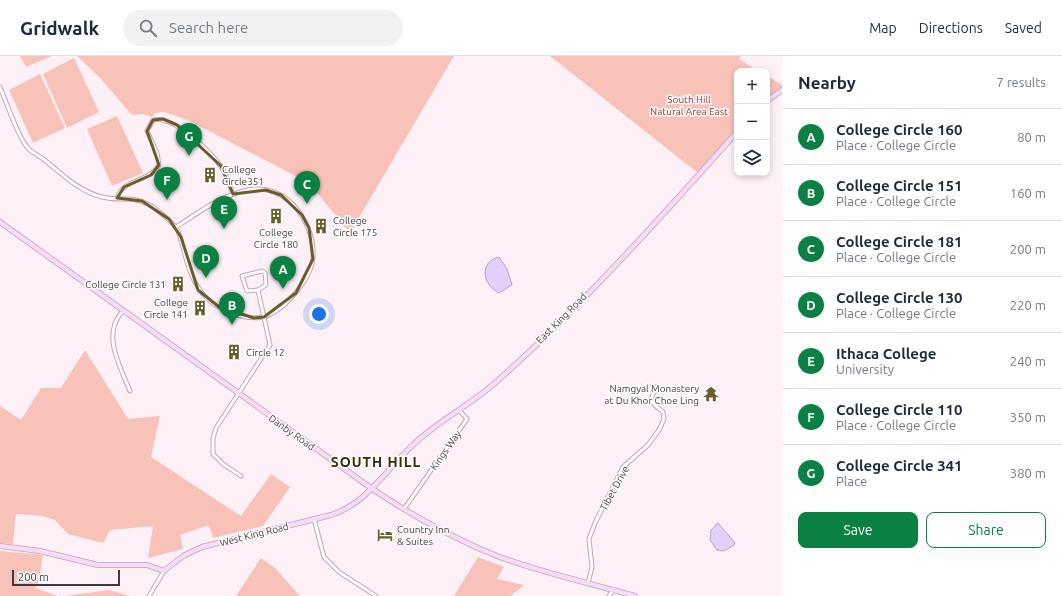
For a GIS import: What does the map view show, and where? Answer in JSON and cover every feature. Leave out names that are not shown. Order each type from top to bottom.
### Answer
[{"type":"street","points":[[0,87],[27,148],[71,182],[100,197],[129,198],[142,201],[169,219],[181,237],[188,263],[198,290],[219,308],[242,317],[264,317],[284,304],[296,293],[307,276],[313,259],[309,228],[294,204],[281,195],[266,190],[249,189],[219,198],[205,206],[176,228]]},
{"type":"street","points":[[770,99],[782,90]]},
{"type":"street","points":[[117,198],[119,191],[124,187],[151,174],[159,165],[157,153],[147,131],[154,120],[158,119],[163,119],[177,125],[221,166],[234,194]]},
{"type":"street","name":"East King Road","points":[[371,488],[416,442],[496,382],[555,325],[632,246],[734,135]]},
{"type":"street","name":"Danby Road","points":[[0,222],[239,394],[404,510],[449,535],[498,556],[635,596]]},
{"type":"street","points":[[264,271],[267,282],[264,287],[258,290],[247,291],[242,276],[264,271]]},
{"type":"street","points":[[241,476],[224,464],[214,454],[212,446],[216,428],[270,345],[258,290]]},
{"type":"street","points":[[123,311],[114,326],[113,343],[130,391]]},
{"type":"street","name":"Tibet Drive","points":[[588,583],[592,567],[589,539],[595,523],[623,467],[648,445],[663,422],[663,412],[652,403],[651,400],[657,387]]},
{"type":"street","name":"Kings Way","points":[[404,510],[467,419],[459,410]]},
{"type":"street","name":"West King Road","points":[[149,596],[164,571],[183,556],[202,548],[314,519],[349,508],[361,499],[371,488]]},
{"type":"street","points":[[314,519],[324,557],[339,572],[376,596]]},
{"type":"street","points":[[0,546],[40,551],[108,566],[147,565],[164,571]]},
{"type":"street","points":[[609,596],[613,590]]},
{"type":"highlighted area","points":[[163,119],[177,125],[205,149],[221,166],[233,194],[266,190],[281,195],[302,215],[309,228],[313,259],[296,293],[264,317],[254,318],[219,307],[198,290],[181,237],[169,219],[142,201],[117,198],[124,187],[151,175],[159,165],[147,131],[153,120]]},
{"type":"green space","points":[[20,56],[52,56],[26,67]]},
{"type":"green space","points":[[77,56],[454,56],[350,233],[309,183],[188,120],[164,112],[155,113],[152,117],[142,114],[132,115],[101,79]]},
{"type":"green space","name":"South Hill Natural Area East","points":[[550,56],[741,56],[739,59],[753,68],[734,68],[734,134],[698,173]]},
{"type":"green space","points":[[74,58],[99,112],[67,128],[43,74]]},
{"type":"green space","points":[[40,74],[65,128],[33,143],[9,90]]},
{"type":"green space","points":[[770,78],[782,85],[782,89],[770,98]]},
{"type":"green space","points":[[117,116],[143,173],[112,186],[87,129]]},
{"type":"green space","points":[[85,350],[128,419],[160,416],[151,457],[241,516],[271,474],[290,487],[263,526],[213,538],[209,525],[180,535],[183,549],[148,558],[153,526],[110,530],[103,543],[68,534],[55,520],[42,516],[16,514],[13,544],[0,543],[0,406],[21,420],[41,388],[61,388]]},
{"type":"green space","points":[[0,551],[43,555],[39,581],[35,588],[58,596],[0,596]]},
{"type":"green space","points":[[478,557],[504,567],[497,579],[524,585],[511,596],[454,596]]},
{"type":"green space","points":[[261,558],[275,568],[300,596],[236,596]]},
{"type":"green space","points":[[109,590],[130,596],[65,596]]},
{"type":"shaded area","points":[[499,257],[507,269],[512,285],[499,293],[489,285],[485,274],[488,264],[492,260]]},
{"type":"shaded area","points":[[718,523],[735,543],[724,551],[717,550],[710,540],[711,530]]},
{"type":"place","name":"College Circle 341","points":[[189,156]]},
{"type":"place","name":"College Circle351","points":[[210,175]]},
{"type":"place","name":"College Circle 110","points":[[167,200]]},
{"type":"place","name":"College Circle 181","points":[[307,204]]},
{"type":"place","name":"College Circle 180","points":[[276,216]]},
{"type":"place","name":"College Circle 175","points":[[321,226]]},
{"type":"place","name":"Ithaca College","points":[[224,229]]},
{"type":"place","name":"College Circle 130","points":[[206,278]]},
{"type":"place","name":"College Circle 131","points":[[178,284]]},
{"type":"place","name":"College Circle 160","points":[[283,289]]},
{"type":"place","name":"College Circle 141","points":[[200,308]]},
{"type":"place","name":"College Circle 151","points":[[232,325]]},
{"type":"place","name":"Circle 12","points":[[234,352]]},
{"type":"place","name":"Namgyal Monastery at Du Khor Choe Ling","points":[[711,394]]},
{"type":"place","name":"Country Inn & Suites","points":[[385,535]]},
{"type":"district","name":"SOUTH HILL","points":[[376,462]]}]
